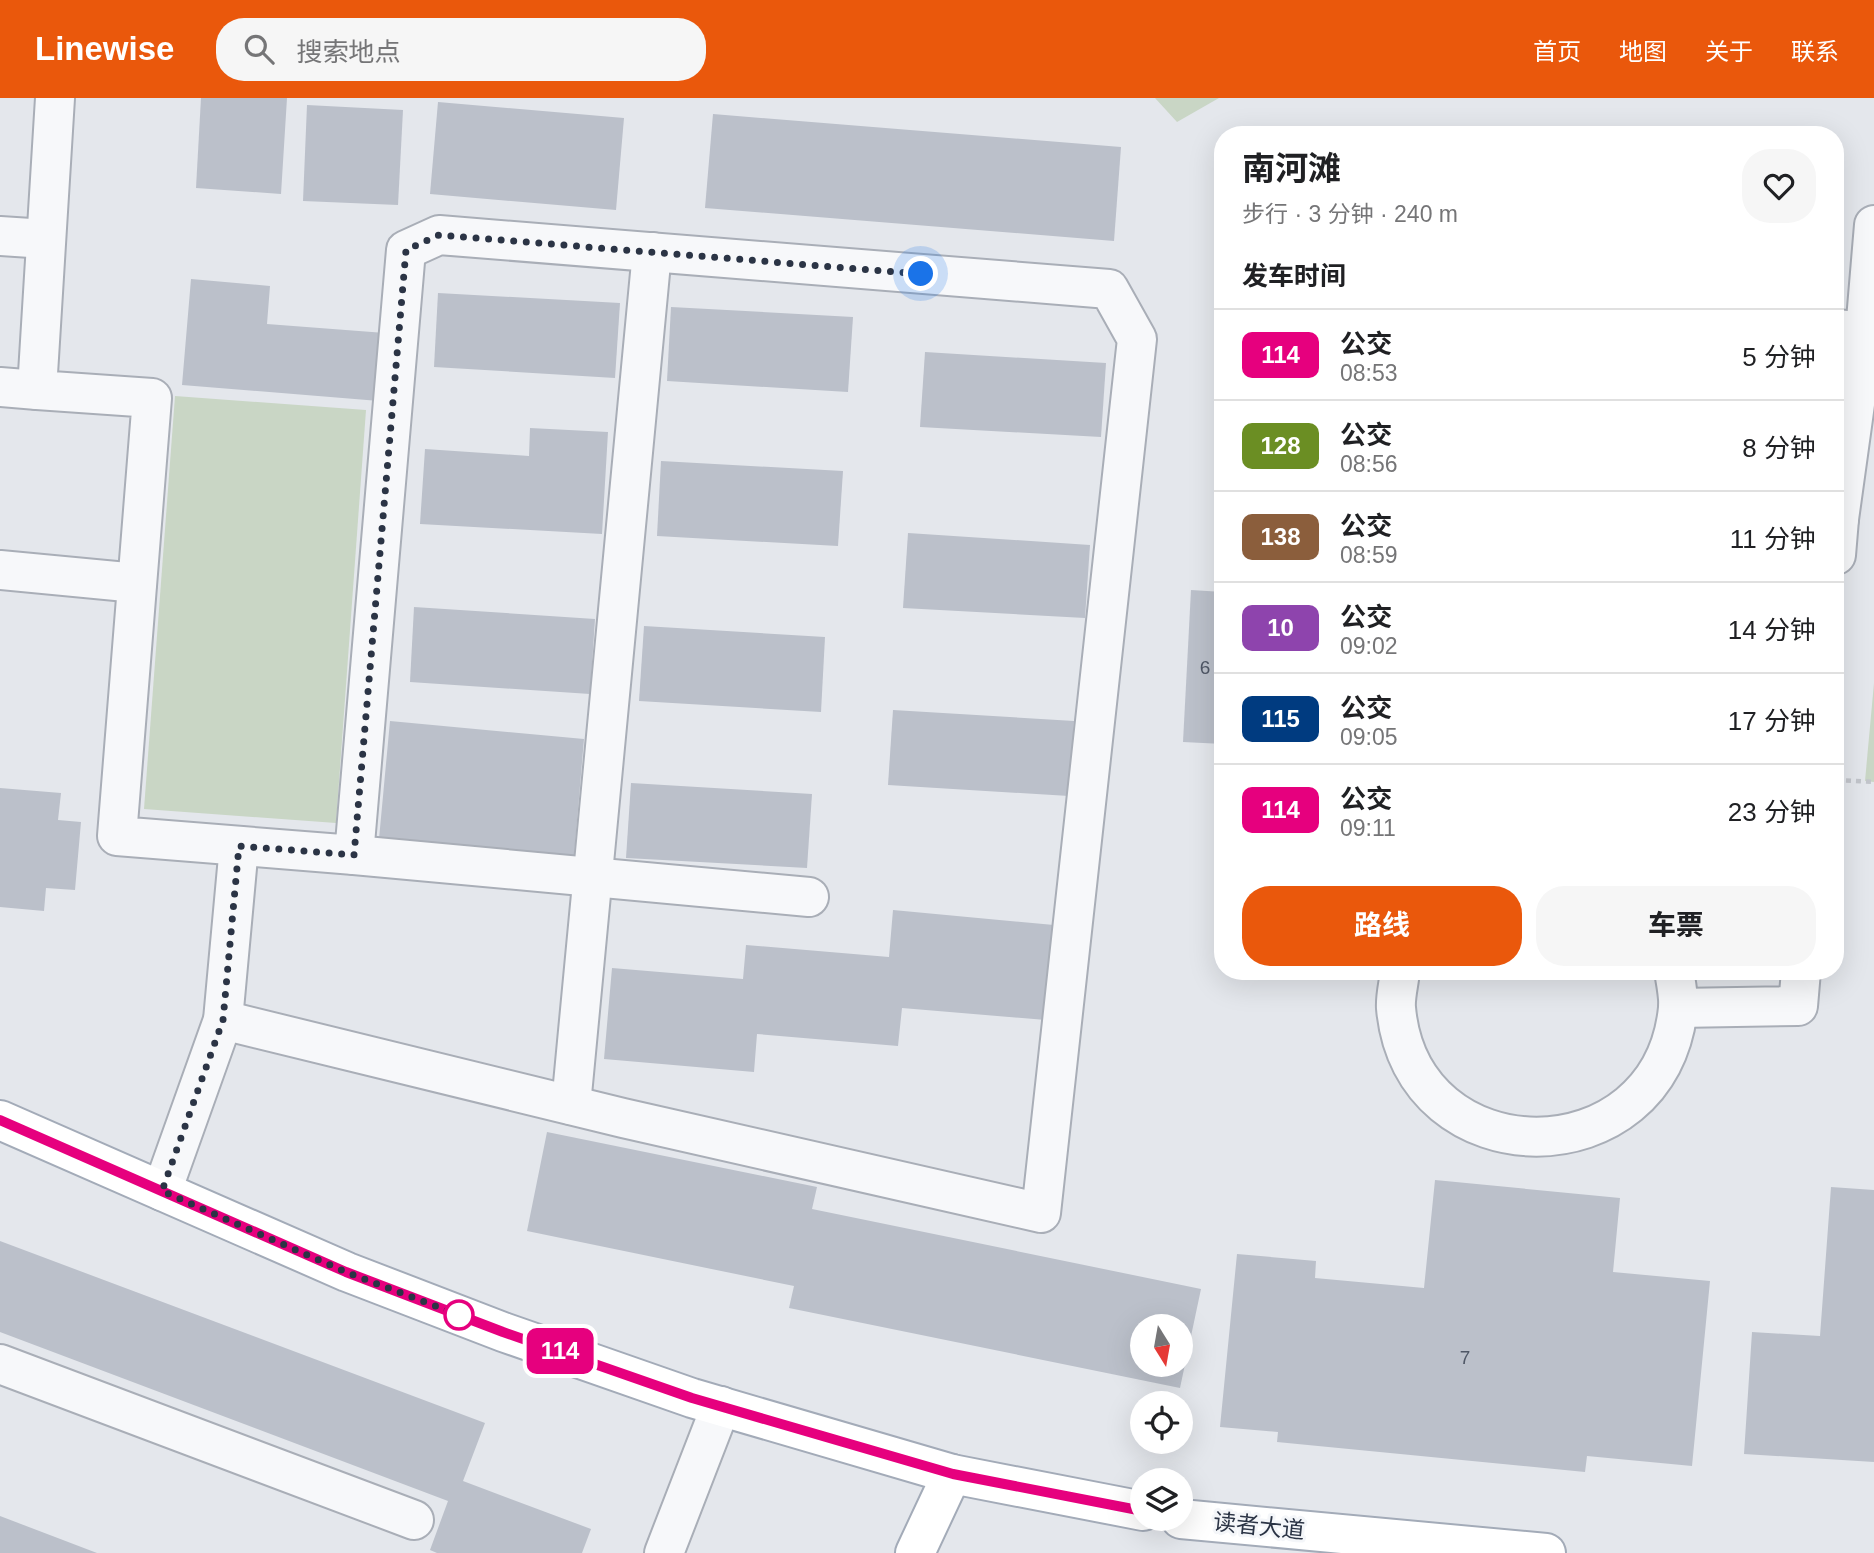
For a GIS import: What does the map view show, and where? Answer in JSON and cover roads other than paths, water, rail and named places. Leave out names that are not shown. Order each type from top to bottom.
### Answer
[{"type":"main road","points":[[0,1120],[346,1272],[503,1332],[721,1406],[953,1474],[1130,1508]]},
{"type":"main road","points":[[915,1553],[953,1474]]},
{"type":"main road","name":"读者大道","points":[[1193,1519],[1546,1553]]},
{"type":"street","points":[[37,390],[55,98]]},
{"type":"street","points":[[1844,423],[1850,330],[1874,225]]},
{"type":"street","points":[[223,1020],[571,1105],[1041,1213],[1137,339],[1110,289],[439,235],[406,250],[354,855]]},
{"type":"street","points":[[0,236],[46,239]]},
{"type":"street","points":[[571,1105],[652,252]]},
{"type":"street","points":[[0,387],[152,398],[117,836],[808,897]]},
{"type":"street","points":[[0,570],[137,583]]},
{"type":"street","points":[[162,1191],[223,1020],[239,846]]},
{"type":"street","points":[[1399,980],[1396,1008],[1407,1053],[1432,1093],[1468,1122],[1513,1137],[1560,1137],[1594,1126],[1605,1122],[1642,1093],[1667,1054],[1676,989],[1798,1006],[1800,980]]},
{"type":"street","points":[[0,1364],[414,1520]]},
{"type":"street","points":[[664,1553],[721,1406]]}]
